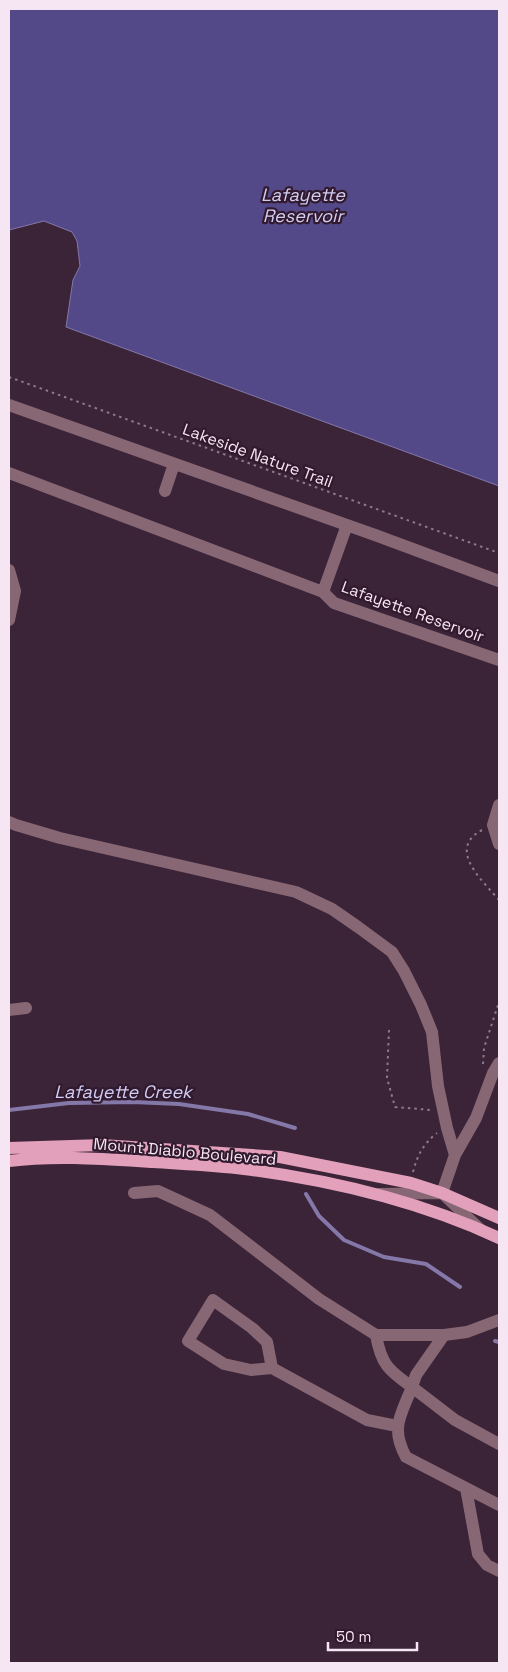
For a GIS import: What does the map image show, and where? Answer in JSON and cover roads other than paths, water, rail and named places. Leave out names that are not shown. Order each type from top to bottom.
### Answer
[{"type":"main road","name":"Mount Diablo Boulevard","points":[[9,1148],[102,1145],[280,1157],[411,1183],[442,1193],[499,1218]]},
{"type":"main road","name":"Mount Diablo Boulevard","points":[[9,1161],[24,1159],[103,1159],[242,1168],[318,1180],[409,1202],[499,1238]]},
{"type":"street","points":[[9,405],[499,581]]},
{"type":"street","points":[[165,491],[174,464]]},
{"type":"street","name":"Lafayette Reservoir","points":[[9,473],[322,592],[334,603],[499,660]]},
{"type":"street","points":[[322,592],[347,525]]},
{"type":"street","points":[[9,570],[15,591],[9,620]]},
{"type":"street","points":[[499,805],[493,824],[499,839]]},
{"type":"street","points":[[9,822],[60,838],[296,892],[332,908],[392,952],[404,971],[432,1032],[438,1086],[446,1128],[455,1154]]},
{"type":"street","points":[[9,1010],[26,1008]]},
{"type":"street","points":[[442,1193],[455,1154],[476,1118],[499,1062]]},
{"type":"street","points":[[134,1193],[158,1191],[210,1214],[319,1299],[376,1335],[444,1335],[467,1332],[499,1320]]},
{"type":"street","points":[[372,1194],[442,1193],[483,1232]]},
{"type":"street","points":[[272,1368],[266,1342],[252,1328],[213,1300],[188,1341],[224,1364],[251,1370],[272,1368],[367,1420],[397,1426]]},
{"type":"street","points":[[376,1335],[379,1352],[390,1372],[456,1420],[499,1444]]},
{"type":"street","points":[[444,1335],[416,1375],[397,1426],[399,1444],[406,1457],[499,1505]]},
{"type":"street","points":[[466,1488],[478,1554],[488,1565],[499,1571]]},
{"type":"water","name":"Lafayette Reservoir","points":[[9,9],[499,9],[499,486],[66,327],[73,280],[80,266],[77,241],[72,232],[44,221],[9,230]]},
{"type":"waterway","name":"Lafayette Creek","points":[[9,1110],[69,1103],[133,1102],[179,1104],[248,1114],[295,1128]]},
{"type":"waterway","name":"Lafayette Creek","points":[[306,1194],[319,1216],[344,1240],[384,1257],[426,1264],[460,1287]]},
{"type":"waterway","name":"Lafayette Creek","points":[[495,1341],[499,1342]]}]
